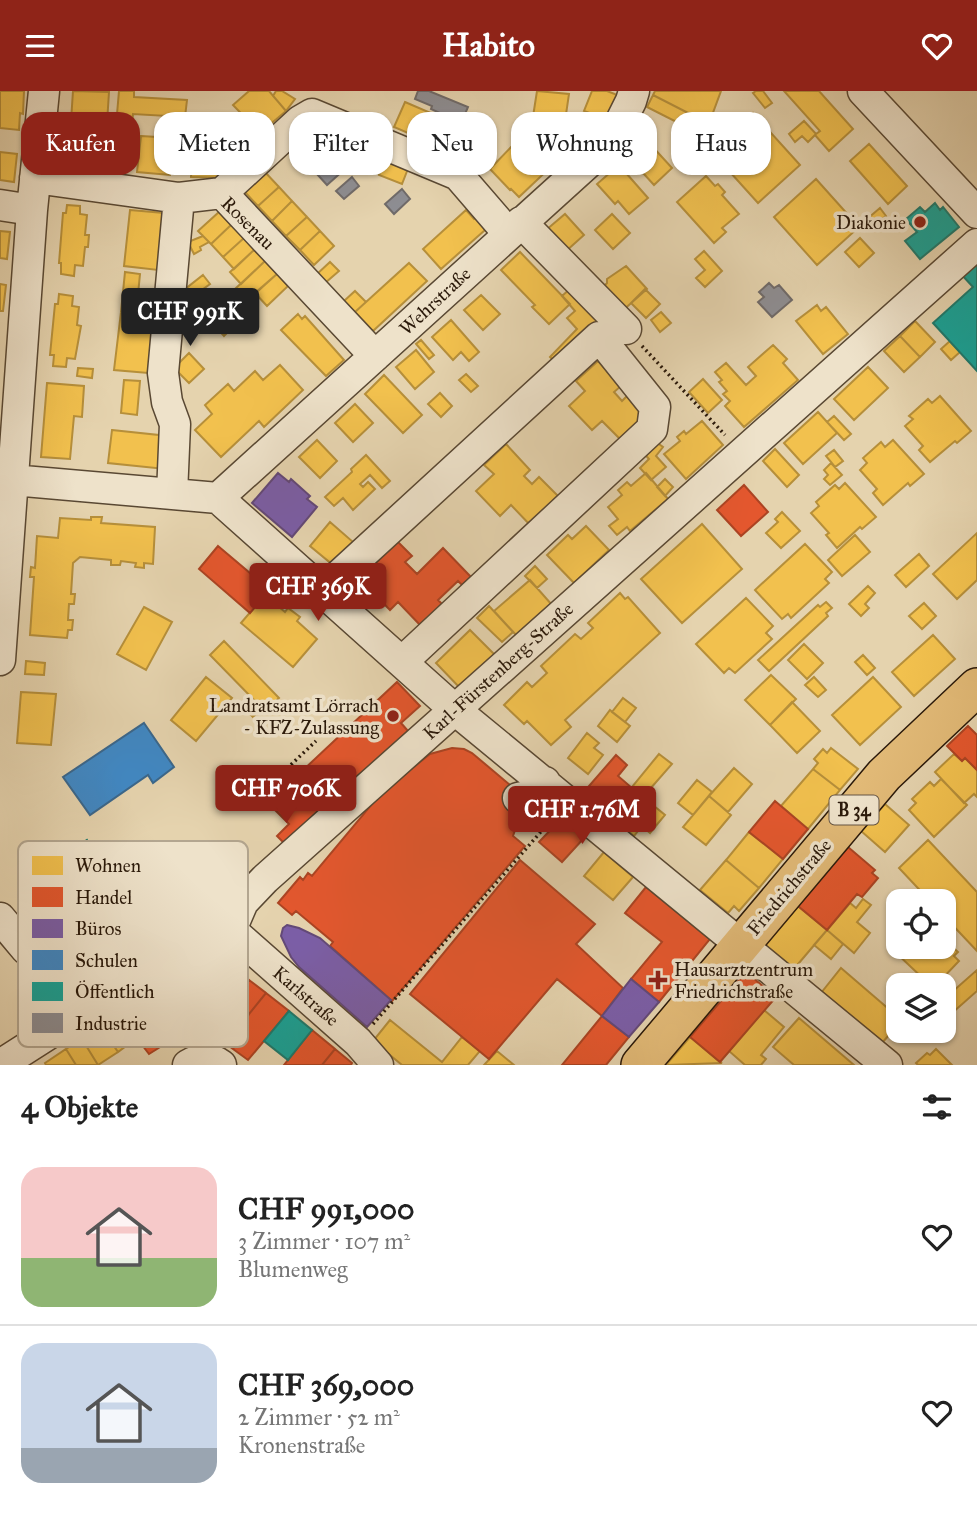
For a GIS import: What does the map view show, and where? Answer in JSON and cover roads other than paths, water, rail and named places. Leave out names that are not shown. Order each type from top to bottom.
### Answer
[{"type":"main road","name":"Friedrichstraße","points":[[640,1065],[884,775],[977,687]]},
{"type":"street","points":[[0,660],[6,480],[44,91]]},
{"type":"street","name":"Wehrstraße","points":[[218,498],[514,227],[610,143],[634,91]]},
{"type":"street","points":[[863,91],[977,213]]},
{"type":"street","points":[[222,193],[300,121],[312,114],[457,175],[626,329]]},
{"type":"street","name":"Rosenau","points":[[35,178],[179,198],[222,193],[375,356]]},
{"type":"street","points":[[173,493],[175,424],[167,403],[163,373],[179,198]]},
{"type":"street","points":[[0,205],[32,210]]},
{"type":"street","name":"Karl-Fürstenberg-Straße","points":[[248,896],[977,244]]},
{"type":"street","points":[[321,592],[599,337],[655,407],[652,429],[403,661]]},
{"type":"street","points":[[6,480],[218,498],[454,709],[887,1065]]},
{"type":"street","points":[[518,798],[533,795],[545,782]]},
{"type":"street","points":[[0,918],[18,939]]},
{"type":"street","name":"Karlstraße","points":[[248,946],[370,1058]]},
{"type":"street","points":[[0,1065],[28,1047]]},
{"type":"street","points":[[188,1065],[202,1058],[213,1059],[221,1065]]},
{"type":"place","name":"Diakonie","points":[[920,222]]},
{"type":"place","name":"Landratsamt Lörrach - KFZ-Zulassung","points":[[393,716]]},
{"type":"place","name":"Hausarztzentrum Friedrichstraße","points":[[658,980]]}]
